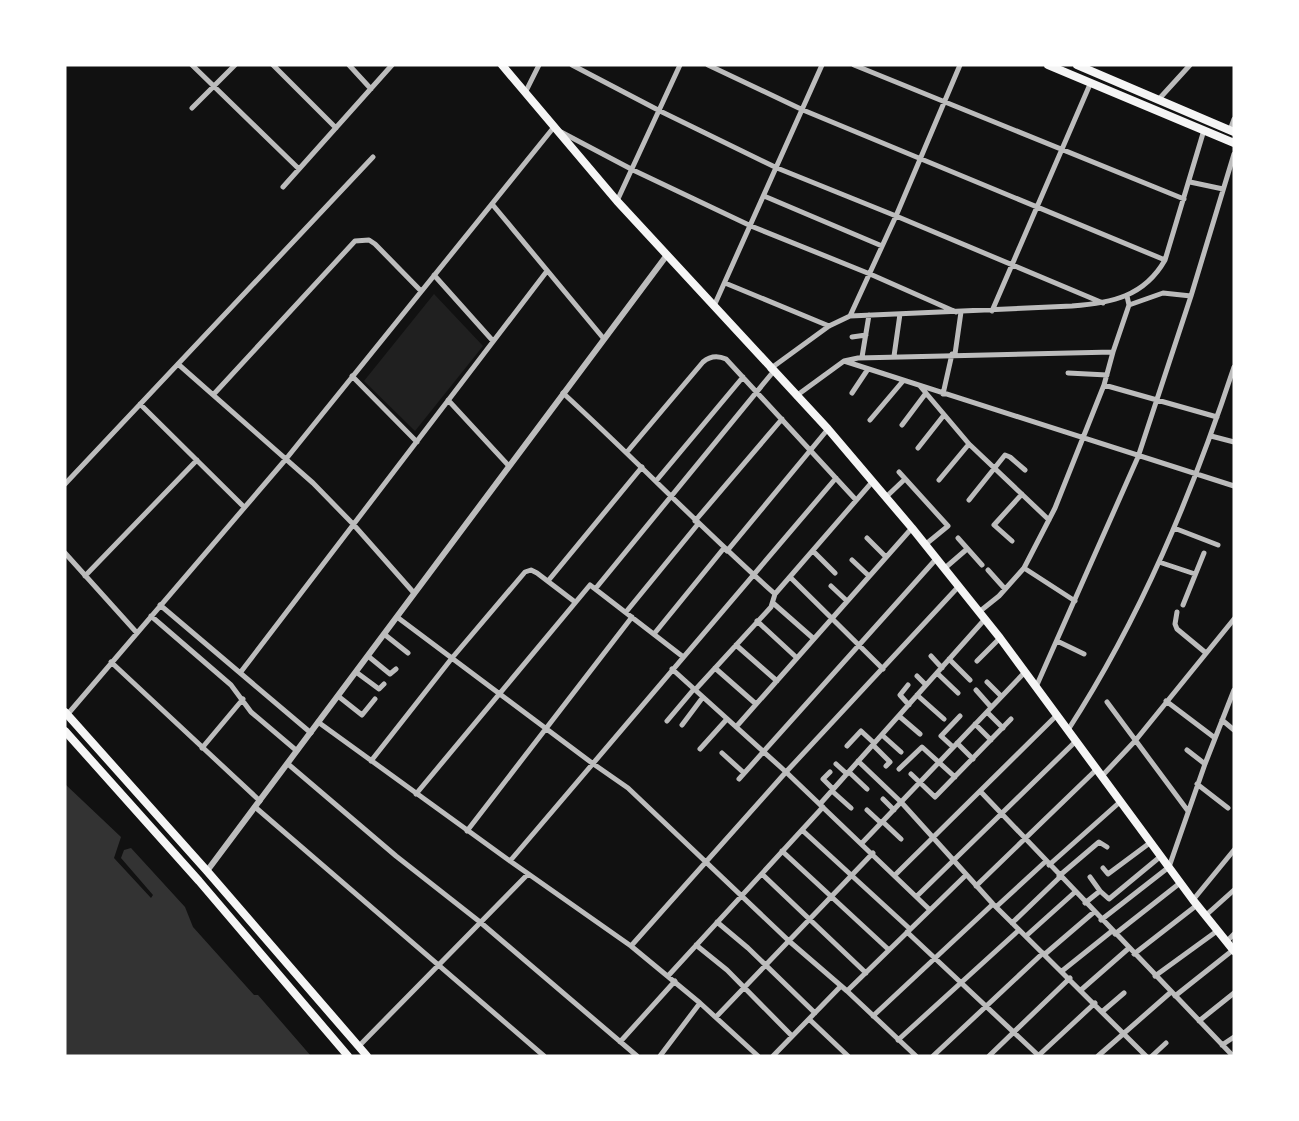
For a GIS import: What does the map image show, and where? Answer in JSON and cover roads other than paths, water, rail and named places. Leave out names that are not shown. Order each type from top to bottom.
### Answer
[{"type":"main road","points":[[502,65],[617,201],[828,429],[926,544],[1025,671],[1233,951]]},
{"type":"main road","points":[[1048,65],[1234,143]]},
{"type":"main road","points":[[1077,65],[1232,131]]},
{"type":"main road","points":[[66,713],[367,1056]]},
{"type":"main road","points":[[65,731],[199,881],[348,1056]]},
{"type":"street","points":[[192,65],[299,169]]},
{"type":"street","points":[[192,108],[235,65]]},
{"type":"street","points":[[273,65],[336,128]]},
{"type":"street","points":[[349,65],[371,89]]},
{"type":"street","points":[[283,187],[393,65]]},
{"type":"street","points":[[525,93],[539,65]]},
{"type":"street","points":[[572,65],[777,168],[1103,303]]},
{"type":"street","points":[[617,201],[680,65]]},
{"type":"street","points":[[708,65],[803,110],[1165,260]]},
{"type":"street","points":[[714,306],[822,65]]},
{"type":"street","points":[[854,65],[1184,199]]},
{"type":"street","points":[[850,316],[960,65]]},
{"type":"street","points":[[1159,99],[1190,65]]},
{"type":"street","points":[[992,311],[1091,82]]},
{"type":"street","points":[[1232,131],[1234,119]]},
{"type":"street","points":[[66,713],[286,459],[554,128],[633,170],[751,226],[959,312]]},
{"type":"street","points":[[596,588],[757,393],[772,370],[829,326],[850,316],[992,311],[1103,303],[1127,296],[1161,267],[1165,260],[1204,130]]},
{"type":"street","points":[[1036,687],[1139,457],[1234,154]]},
{"type":"street","points":[[65,484],[373,157]]},
{"type":"street","points":[[1189,182],[1223,189]]},
{"type":"street","points":[[764,196],[882,246]]},
{"type":"street","points":[[492,204],[604,339]]},
{"type":"street","points":[[213,396],[355,241],[369,240],[375,244],[421,291]]},
{"type":"street","points":[[207,871],[667,255]]},
{"type":"street","points":[[240,673],[547,271]]},
{"type":"street","points":[[434,275],[494,341]]},
{"type":"street","points":[[725,284],[829,326]]},
{"type":"street","points":[[1129,305],[1163,293],[1191,296]]},
{"type":"street","points":[[668,976],[802,830],[833,790],[949,659],[982,615],[1024,569],[1049,520],[1104,386],[1129,305],[1127,296]]},
{"type":"street","points":[[943,394],[953,354],[959,312]]},
{"type":"street","points":[[894,356],[900,314]]},
{"type":"street","points":[[862,357],[869,315]]},
{"type":"street","points":[[852,337],[866,335]]},
{"type":"street","points":[[796,396],[844,361],[862,357],[1113,352]]},
{"type":"street","points":[[627,452],[703,362],[714,356],[726,359],[856,500]]},
{"type":"street","points":[[844,361],[1234,486]]},
{"type":"street","points":[[178,365],[286,459],[353,524],[414,593]]},
{"type":"street","points":[[1068,730],[1116,650],[1159,562],[1197,474],[1234,366]]},
{"type":"street","points":[[852,393],[868,369]]},
{"type":"street","points":[[1068,373],[1107,375]]},
{"type":"street","points":[[352,376],[417,442]]},
{"type":"street","points":[[656,481],[743,377]]},
{"type":"street","points":[[870,420],[903,381]]},
{"type":"street","points":[[920,386],[970,444],[1049,520]]},
{"type":"street","points":[[1104,386],[1217,417]]},
{"type":"street","points":[[563,393],[627,452],[725,550],[775,594]]},
{"type":"street","points":[[902,425],[926,393]]},
{"type":"street","points":[[448,400],[509,466]]},
{"type":"street","points":[[140,404],[244,507]]},
{"type":"street","points":[[918,448],[944,415]]},
{"type":"street","points":[[625,612],[782,419]]},
{"type":"street","points":[[654,634],[828,429]]},
{"type":"street","points":[[1211,436],[1234,442]]},
{"type":"street","points":[[939,480],[970,444]]},
{"type":"street","points":[[969,500],[1007,455],[1025,470]]},
{"type":"street","points":[[85,576],[197,460]]},
{"type":"street","points":[[548,581],[642,467]]},
{"type":"street","points":[[899,472],[948,526],[926,544]]},
{"type":"street","points":[[510,861],[836,478]]},
{"type":"street","points":[[886,497],[905,479]]},
{"type":"street","points":[[667,722],[773,603],[775,594],[873,481]]},
{"type":"street","points":[[1012,541],[994,526],[1022,494]]},
{"type":"street","points":[[736,727],[912,528]]},
{"type":"street","points":[[1174,528],[1218,545]]},
{"type":"street","points":[[867,538],[886,557]]},
{"type":"street","points":[[958,538],[982,565]]},
{"type":"street","points":[[945,568],[967,549]]},
{"type":"street","points":[[813,551],[835,573]]},
{"type":"street","points":[[65,553],[136,633]]},
{"type":"street","points":[[1184,605],[1204,553]]},
{"type":"street","points":[[739,779],[937,558]]},
{"type":"street","points":[[852,560],[870,576]]},
{"type":"street","points":[[1159,562],[1195,574]]},
{"type":"street","points":[[1024,569],[1075,601]]},
{"type":"street","points":[[371,761],[524,572],[531,570],[575,602]]},
{"type":"street","points":[[988,570],[1006,589]]},
{"type":"street","points":[[790,577],[883,669]]},
{"type":"street","points":[[416,794],[588,585],[596,588],[682,656]]},
{"type":"street","points":[[831,586],[847,601]]},
{"type":"street","points":[[631,946],[786,772],[959,586]]},
{"type":"street","points":[[773,603],[814,639]]},
{"type":"street","points":[[160,605],[311,733]]},
{"type":"street","points":[[1177,612],[1177,629],[1206,653]]},
{"type":"street","points":[[151,616],[224,678],[251,712],[297,751]]},
{"type":"street","points":[[397,617],[636,794],[705,863],[916,1056]]},
{"type":"street","points":[[467,831],[632,617]]},
{"type":"street","points":[[976,887],[1025,838],[1135,741],[1234,619]]},
{"type":"street","points":[[757,621],[797,658]]},
{"type":"street","points":[[384,634],[408,653]]},
{"type":"street","points":[[977,661],[1000,638]]},
{"type":"street","points":[[1057,641],[1084,654]]},
{"type":"street","points":[[736,645],[777,681]]},
{"type":"street","points":[[368,656],[390,674],[396,669]]},
{"type":"street","points":[[930,656],[958,693]]},
{"type":"street","points":[[949,659],[970,680]]},
{"type":"street","points":[[111,662],[257,804],[544,1056]]},
{"type":"street","points":[[715,668],[756,704]]},
{"type":"street","points":[[672,669],[822,805],[930,910]]},
{"type":"street","points":[[862,843],[1025,671]]},
{"type":"street","points":[[356,672],[379,689],[384,684]]},
{"type":"street","points":[[917,676],[926,685]]},
{"type":"street","points":[[987,682],[1001,696]]},
{"type":"street","points":[[908,685],[900,695],[909,705]]},
{"type":"street","points":[[976,690],[1003,728]]},
{"type":"street","points":[[1101,919],[1169,867],[1197,784],[1234,690]]},
{"type":"street","points":[[917,695],[944,719]]},
{"type":"street","points":[[338,696],[362,715],[375,699]]},
{"type":"street","points":[[681,725],[703,698]]},
{"type":"street","points":[[202,748],[243,699]]},
{"type":"street","points":[[1166,701],[1215,738]]},
{"type":"street","points":[[1107,702],[1188,811]]},
{"type":"street","points":[[895,875],[1056,715]]},
{"type":"street","points":[[899,716],[920,734]]},
{"type":"street","points":[[960,716],[941,736],[973,759]]},
{"type":"street","points":[[700,749],[727,719]]},
{"type":"street","points":[[911,774],[932,796],[936,796],[1011,719]]},
{"type":"street","points":[[1222,720],[1234,730]]},
{"type":"street","points":[[318,722],[631,946],[701,1003],[758,1056]]},
{"type":"street","points":[[975,724],[991,740]]},
{"type":"street","points":[[847,746],[862,731],[889,761],[886,766]]},
{"type":"street","points":[[882,734],[901,752]]},
{"type":"street","points":[[917,897],[1076,741]]},
{"type":"street","points":[[899,769],[921,747],[955,777]]},
{"type":"street","points":[[1187,750],[1205,764]]},
{"type":"street","points":[[722,753],[744,773]]},
{"type":"street","points":[[858,761],[901,802],[976,887],[1149,1056],[1166,1043]]},
{"type":"street","points":[[288,764],[637,1056]]},
{"type":"street","points":[[836,764],[867,789]]},
{"type":"street","points":[[830,772],[823,779],[851,808]]},
{"type":"street","points":[[1197,784],[1228,808]]},
{"type":"street","points":[[980,791],[1230,1055]]},
{"type":"street","points":[[883,799],[894,810]]},
{"type":"street","points":[[873,1016],[935,958],[1121,801]]},
{"type":"street","points":[[867,810],[901,839]]},
{"type":"street","points":[[802,830],[1038,1056],[1095,1003]]},
{"type":"street","points":[[1012,923],[1099,842],[1107,848]]},
{"type":"street","points":[[1103,868],[1108,874],[1151,842]]},
{"type":"street","points":[[1134,954],[1195,903],[1234,850]]},
{"type":"street","points":[[782,851],[889,950]]},
{"type":"street","points":[[716,1017],[873,853]]},
{"type":"street","points":[[1090,877],[1109,899],[1161,856]]},
{"type":"street","points":[[359,1046],[528,874]]},
{"type":"street","points":[[762,874],[866,973]]},
{"type":"street","points":[[847,991],[966,875]]},
{"type":"street","points":[[1062,971],[1180,883]]},
{"type":"street","points":[[1205,916],[1234,890]]},
{"type":"street","points":[[1085,902],[1100,891]]},
{"type":"street","points":[[1026,936],[1075,892]]},
{"type":"street","points":[[933,1056],[1044,953],[1094,912]]},
{"type":"street","points":[[717,922],[766,965],[814,1013]]},
{"type":"street","points":[[898,1040],[1019,930]]},
{"type":"street","points":[[1156,976],[1217,931]]},
{"type":"street","points":[[1226,942],[1234,934]]},
{"type":"street","points":[[696,945],[727,970],[792,1036]]},
{"type":"street","points":[[1082,990],[1129,948]]},
{"type":"street","points":[[1098,1056],[1173,994],[1233,951]]},
{"type":"street","points":[[989,1056],[1070,978]]},
{"type":"street","points":[[620,1042],[675,981]]},
{"type":"street","points":[[772,1056],[841,986]]},
{"type":"street","points":[[1103,1011],[1124,993]]},
{"type":"street","points":[[1199,1020],[1234,993]]},
{"type":"street","points":[[660,1056],[701,1003]]},
{"type":"street","points":[[809,1019],[848,1056]]},
{"type":"street","points":[[1222,1045],[1234,1037]]}]
